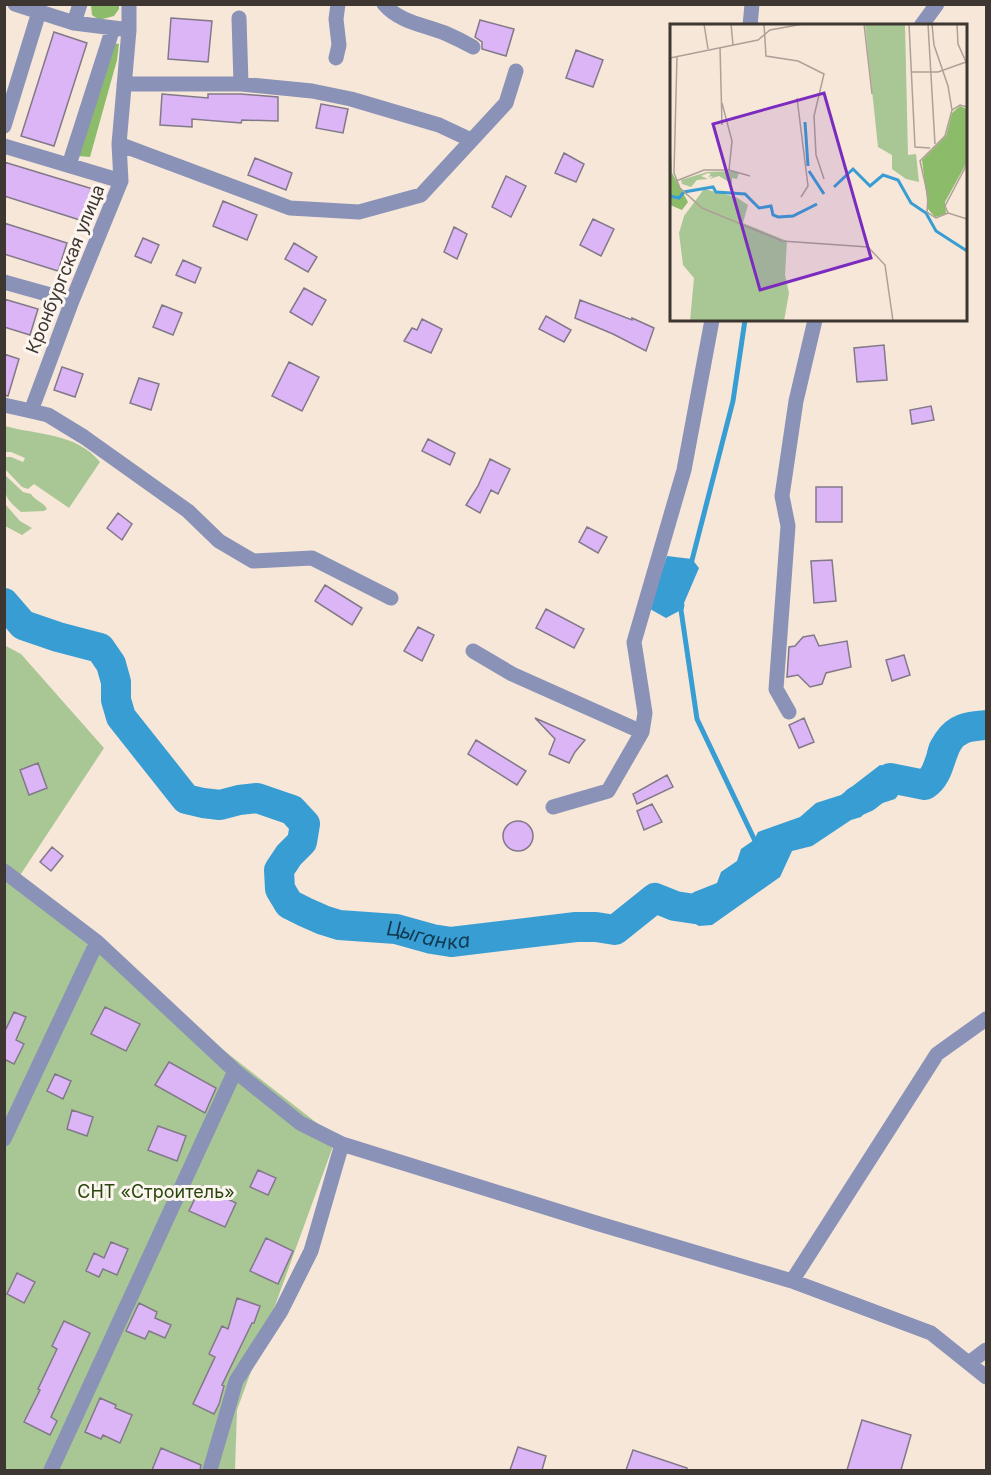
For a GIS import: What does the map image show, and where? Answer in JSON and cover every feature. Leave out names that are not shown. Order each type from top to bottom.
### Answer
[{"type":"street","points":[[15,4],[74,23],[121,28],[69,165]]},
{"type":"street","points":[[74,23],[80,4]]},
{"type":"street","name":"Кронбургская улица","points":[[31,411],[72,301],[121,181],[119,144],[124,84],[121,28],[129,4]]},
{"type":"street","points":[[336,58],[339,45],[336,19],[338,4]]},
{"type":"street","points":[[384,4],[391,13],[424,27],[446,33],[473,46]]},
{"type":"street","points":[[750,24],[752,4]]},
{"type":"street","points":[[922,24],[937,4]]},
{"type":"street","points":[[4,126],[39,12]]},
{"type":"street","points":[[239,18],[241,84]]},
{"type":"street","points":[[119,144],[290,208],[359,212],[421,195],[506,104],[516,71]]},
{"type":"street","points":[[124,84],[241,84],[312,91],[351,99],[439,125],[471,141]]},
{"type":"street","points":[[4,146],[121,181]]},
{"type":"street","points":[[4,282],[72,301]]},
{"type":"street","points":[[553,807],[608,791],[642,732],[645,713],[634,642],[684,470],[712,321]]},
{"type":"street","points":[[789,712],[776,689],[788,526],[782,496],[796,401],[815,321]]},
{"type":"street","points":[[4,405],[48,416],[84,437],[188,511],[219,541],[254,561],[312,558],[391,598]]},
{"type":"street","points":[[473,651],[512,674],[642,732]]},
{"type":"street","points":[[4,871],[97,942],[235,1071],[300,1123],[342,1144],[585,1220],[792,1281],[931,1334],[987,1377]]},
{"type":"street","points":[[4,1139],[97,942]]},
{"type":"street","points":[[792,1281],[937,1054],[987,1019]]},
{"type":"street","points":[[51,1470],[235,1071]]},
{"type":"street","points":[[210,1470],[236,1381],[281,1311],[311,1251],[342,1144]]},
{"type":"street","points":[[969,1364],[987,1350]]},
{"type":"green space","points":[[91,5],[119,5],[119,9],[114,16],[99,20],[92,15]]},
{"type":"green space","points":[[113,43],[119,44],[117,60],[90,157],[78,156]]},
{"type":"green space","points":[[5,426],[68,440],[91,452],[100,462],[69,508],[34,484],[28,489],[22,487],[5,469],[5,457],[23,462],[25,458],[5,452]]},
{"type":"green space","points":[[5,475],[23,492],[31,494],[47,509],[21,512],[7,496]]},
{"type":"green space","points":[[5,504],[20,521],[32,528],[22,535],[5,526]]},
{"type":"green space","name":"СНТ «Строитель»","points":[[4,645],[21,654],[104,748],[13,886],[336,1138],[237,1410],[235,1470],[5,1470]]},
{"type":"water","points":[[667,556],[692,559],[699,568],[681,610],[666,618],[650,609]]},
{"type":"water","points":[[961,723],[966,743],[945,762],[931,759],[927,754],[934,736]]},
{"type":"water","points":[[880,765],[885,766],[899,794],[895,799],[870,807],[861,817],[851,820],[812,846],[792,851],[780,877],[712,925],[699,926],[658,904],[655,898],[661,895],[678,904],[694,892],[717,883],[721,872],[737,861],[741,849],[754,840],[758,832],[800,817],[816,803],[841,795]]},
{"type":"building","points":[[171,18],[212,21],[208,62],[168,59]]},
{"type":"building","points":[[480,20],[514,29],[506,56],[482,49],[482,42],[475,37]]},
{"type":"building","points":[[54,32],[87,43],[54,146],[21,136]]},
{"type":"building","points":[[576,50],[603,60],[593,87],[566,78]]},
{"type":"building","points":[[162,94],[208,98],[208,94],[278,97],[278,121],[242,120],[241,123],[192,119],[192,127],[160,125]]},
{"type":"building","points":[[321,104],[348,109],[343,133],[316,128]]},
{"type":"building","points":[[564,153],[584,164],[576,182],[555,173]]},
{"type":"building","points":[[255,158],[292,173],[286,190],[248,175]]},
{"type":"building","points":[[4,162],[93,189],[83,221],[4,196]]},
{"type":"building","points":[[506,176],[526,186],[511,217],[492,207]]},
{"type":"building","points":[[223,201],[257,215],[247,240],[213,226]]},
{"type":"building","points":[[593,219],[614,229],[601,256],[580,245]]},
{"type":"building","points":[[4,223],[67,243],[58,271],[4,254]]},
{"type":"building","points":[[454,227],[467,234],[457,259],[444,252]]},
{"type":"building","points":[[143,238],[159,245],[151,263],[135,256]]},
{"type":"building","points":[[294,243],[317,257],[308,272],[285,259]]},
{"type":"building","points":[[183,260],[201,268],[195,283],[176,275]]},
{"type":"building","points":[[304,288],[326,300],[312,325],[290,312]]},
{"type":"building","points":[[4,299],[38,309],[30,335],[4,327]]},
{"type":"building","points":[[580,300],[654,328],[646,351],[575,318]]},
{"type":"building","points":[[162,305],[182,313],[173,335],[153,327]]},
{"type":"building","points":[[546,316],[571,330],[564,342],[539,329]]},
{"type":"building","points":[[422,319],[442,329],[431,353],[404,341],[412,328],[417,330]]},
{"type":"building","points":[[884,345],[887,380],[857,382],[854,348]]},
{"type":"building","points":[[4,354],[19,359],[8,396],[4,395]]},
{"type":"building","points":[[289,362],[319,377],[302,411],[272,396]]},
{"type":"building","points":[[62,367],[83,374],[75,397],[54,390]]},
{"type":"building","points":[[139,378],[159,384],[151,410],[130,403]]},
{"type":"building","points":[[931,406],[934,420],[912,424],[910,410]]},
{"type":"building","points":[[428,439],[455,453],[450,465],[422,451]]},
{"type":"building","points":[[490,459],[510,469],[498,494],[491,490],[480,513],[466,505],[478,486]]},
{"type":"building","points":[[816,487],[842,487],[842,522],[816,522]]},
{"type":"building","points":[[118,513],[132,524],[122,540],[107,528]]},
{"type":"building","points":[[587,527],[607,537],[598,553],[579,542]]},
{"type":"building","points":[[832,560],[836,601],[814,603],[811,561]]},
{"type":"building","points":[[325,585],[362,608],[352,625],[315,601]]},
{"type":"building","points":[[546,609],[584,629],[574,648],[536,628]]},
{"type":"building","points":[[418,627],[434,635],[422,661],[404,651]]},
{"type":"building","points":[[814,635],[819,646],[847,641],[851,667],[826,673],[822,684],[810,687],[798,675],[787,677],[789,647],[795,646],[803,637]]},
{"type":"building","points":[[904,655],[910,675],[892,681],[886,660]]},
{"type":"building","points":[[535,718],[585,740],[569,763],[549,754],[555,739]]},
{"type":"building","points":[[804,718],[814,742],[799,748],[789,725]]},
{"type":"building","points":[[476,740],[526,771],[517,785],[468,754]]},
{"type":"building","points":[[38,763],[47,788],[29,795],[20,770]]},
{"type":"building","points":[[667,775],[673,787],[637,804],[633,794]]},
{"type":"building","points":[[652,804],[662,822],[644,830],[637,811]]},
{"type":"building","points":[[518,821],[529,825],[533,836],[529,847],[518,851],[507,847],[503,836],[507,825]]},
{"type":"building","points":[[52,847],[63,856],[51,871],[40,862]]},
{"type":"building","points":[[105,1007],[140,1024],[126,1051],[91,1034]]},
{"type":"building","points":[[14,1012],[26,1017],[16,1040],[24,1044],[14,1064],[6,1060],[4,1064],[4,1033]]},
{"type":"building","points":[[169,1062],[216,1088],[205,1113],[155,1085]]},
{"type":"building","points":[[55,1074],[71,1081],[63,1099],[47,1091]]},
{"type":"building","points":[[72,1110],[93,1117],[87,1136],[67,1129]]},
{"type":"building","points":[[158,1126],[186,1136],[177,1161],[148,1150]]},
{"type":"building","points":[[258,1170],[276,1178],[268,1195],[250,1187]]},
{"type":"building","points":[[201,1186],[236,1203],[225,1227],[189,1211]]},
{"type":"building","points":[[266,1238],[293,1251],[278,1284],[250,1271]]},
{"type":"building","points":[[111,1242],[128,1249],[117,1275],[103,1269],[99,1277],[86,1271],[94,1253],[104,1258]]},
{"type":"building","points":[[17,1273],[35,1282],[24,1303],[7,1294]]},
{"type":"building","points":[[237,1298],[260,1306],[254,1323],[222,1385],[224,1386],[214,1414],[193,1404],[215,1357],[209,1354],[222,1326],[228,1329]]},
{"type":"building","points":[[139,1303],[157,1312],[155,1318],[171,1325],[165,1338],[149,1331],[145,1339],[126,1331]]},
{"type":"building","points":[[64,1321],[90,1333],[51,1417],[57,1421],[50,1435],[24,1422],[57,1349],[52,1346]]},
{"type":"building","points":[[100,1398],[132,1415],[120,1443],[103,1435],[101,1439],[85,1432]]},
{"type":"building","points":[[862,1420],[911,1435],[901,1470],[847,1470]]},
{"type":"building","points":[[518,1447],[546,1456],[542,1470],[510,1470]]},
{"type":"building","points":[[161,1448],[201,1465],[200,1470],[152,1470]]},
{"type":"building","points":[[633,1450],[687,1468],[687,1470],[626,1470]]},
{"type":"waterway","points":[[691,564],[733,401],[745,321]]},
{"type":"waterway","name":"Цыганка","points":[[4,603],[23,625],[100,648],[111,664],[121,717],[186,799],[220,805],[257,798],[292,810],[305,824],[302,842],[279,870],[280,889],[289,904],[323,920],[339,925],[396,929],[451,942],[576,927],[615,930],[655,898],[675,906],[695,909]]},
{"type":"waterway","points":[[682,605],[697,719],[757,845]]},
{"type":"waterway","name":"Цыганка","points":[[857,801],[866,797],[890,778],[925,785],[936,772],[945,748],[955,734],[966,728],[986,725]]}]
